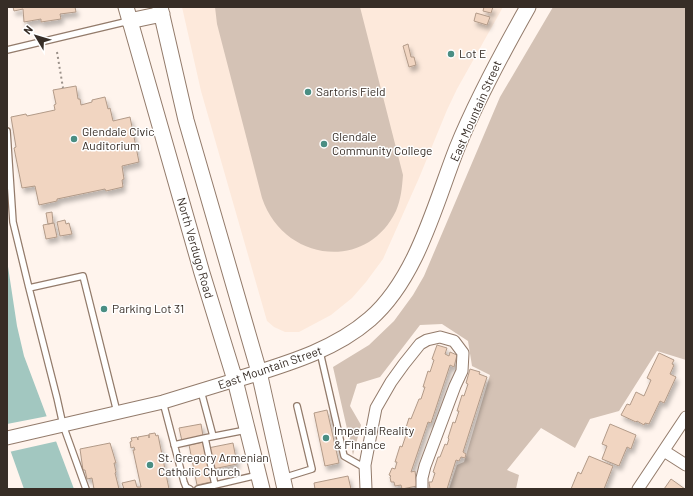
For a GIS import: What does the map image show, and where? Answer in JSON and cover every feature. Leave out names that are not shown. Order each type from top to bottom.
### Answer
[{"type":"main road","name":"East Mountain Street","points":[[236,380],[320,351],[351,333],[370,319],[390,297],[406,274],[417,251],[477,104],[504,50],[528,7]]},
{"type":"main road","points":[[128,14],[161,11],[186,120],[259,372],[283,483]]},
{"type":"main road","name":"North Verdugo Road","points":[[128,14],[202,273],[236,380],[261,482]]},
{"type":"street","points":[[366,489],[365,468],[376,408],[391,382],[420,344],[440,336],[454,340],[463,353],[462,371],[425,466],[422,478],[422,489]]},
{"type":"street","name":"East Mountain Street","points":[[7,438],[163,402],[236,380]]},
{"type":"street","points":[[638,489],[686,417]]},
{"type":"street","points":[[664,451],[686,465]]},
{"type":"lane","points":[[7,50],[128,14]]},
{"type":"lane","points":[[7,131],[13,222],[57,398],[59,426],[86,489]]},
{"type":"lane","points":[[29,288],[83,276],[117,412]]},
{"type":"lane","points":[[320,351],[344,456],[365,468]]},
{"type":"lane","points":[[201,391],[213,436]]},
{"type":"lane","points":[[163,402],[184,482],[188,488]]},
{"type":"lane","points":[[283,483],[312,469],[297,406]]},
{"type":"lane","points":[[174,444],[248,429]]},
{"type":"lane","points":[[205,438],[215,485]]},
{"type":"lane","points":[[198,489],[215,485],[261,482]]},
{"type":"path","points":[[57,52],[63,88]]},
{"type":"shaded area","name":"Glendale Community College","points":[[182,7],[503,7],[457,89],[447,110],[383,259],[352,298],[331,315],[299,332],[285,332],[274,327],[267,321],[201,91]]},
{"type":"shaded area","name":"Sartoris Field","points":[[215,7],[360,7],[403,175],[402,189],[396,211],[382,231],[365,244],[346,251],[326,251],[306,246],[288,235],[273,219],[262,198],[217,24]]},
{"type":"shaded area","points":[[553,7],[686,7],[686,360],[657,351],[619,411],[590,419],[575,448],[541,428],[507,470],[519,475],[516,489],[449,489],[457,465],[464,462],[490,375],[472,366],[468,341],[442,324],[420,325],[380,377],[357,384],[350,406],[361,425],[353,455],[333,367],[369,345],[394,321],[413,295],[424,276],[500,97]]},
{"type":"water","points":[[7,260],[17,326],[24,356],[74,489],[24,489],[7,441]]},
{"type":"pier","points":[[48,416],[58,441],[9,452],[7,447],[7,424]]},
{"type":"building","points":[[13,7],[75,7],[76,12],[60,14],[61,19],[41,22],[41,19],[24,22],[23,9],[14,11]]},
{"type":"building","points":[[484,7],[493,7],[491,13],[483,11]]},
{"type":"building","points":[[476,13],[490,17],[487,25],[474,21]]},
{"type":"building","points":[[408,44],[411,57],[414,57],[416,65],[409,67],[403,46]]},
{"type":"building","name":"Glendale Civic Auditorium","points":[[76,86],[78,99],[80,99],[81,105],[92,102],[92,100],[105,97],[108,109],[110,108],[113,121],[130,117],[139,162],[122,166],[124,179],[122,180],[123,187],[106,191],[105,189],[57,199],[57,201],[39,205],[35,186],[22,188],[14,148],[16,147],[11,117],[26,114],[27,116],[55,110],[54,105],[56,104],[53,90]]},
{"type":"building","points":[[52,212],[53,223],[48,224],[46,213]]},
{"type":"building","points":[[65,220],[66,224],[69,223],[72,234],[60,236],[57,222]]},
{"type":"building","points":[[54,223],[57,237],[46,239],[43,225]]},
{"type":"building","points":[[437,345],[447,348],[445,354],[449,356],[450,352],[457,355],[454,367],[450,365],[431,423],[428,422],[411,472],[415,471],[417,486],[402,489],[401,485],[395,486],[394,482],[391,482],[391,476],[389,475],[392,468],[395,469],[397,462],[395,462],[400,446],[402,447],[406,435],[404,434],[409,418],[411,419],[419,399],[421,399],[425,387],[423,387],[428,371],[430,372],[434,360],[432,359]]},
{"type":"building","points":[[659,353],[674,360],[672,364],[674,365],[670,374],[676,377],[664,403],[660,401],[649,424],[645,423],[644,425],[621,415],[627,404],[630,405],[636,392],[644,396],[651,380],[647,378]]},
{"type":"building","points":[[470,369],[480,372],[479,374],[487,377],[463,452],[466,454],[465,458],[461,457],[459,461],[456,460],[447,489],[430,489],[429,482],[432,482],[435,473],[433,472],[438,457],[440,457],[445,444],[447,445],[453,422],[455,423],[462,395],[464,396],[468,384],[466,383]]},
{"type":"building","name":"Imperial Reality & Finance","points":[[327,410],[339,463],[325,466],[314,413]]},
{"type":"building","points":[[201,424],[203,436],[182,441],[179,428]]},
{"type":"building","points":[[610,424],[636,435],[631,449],[627,447],[619,466],[602,459],[607,446],[602,444]]},
{"type":"building","name":"St. Gregory Armenian Catholic Church","points":[[155,433],[156,436],[158,435],[169,489],[124,489],[122,483],[135,480],[137,487],[141,487],[133,450],[135,450],[134,447],[131,448],[131,438],[137,437],[138,440],[138,437]]},
{"type":"building","points":[[203,442],[211,482],[197,485],[189,445]]},
{"type":"building","points":[[110,443],[116,463],[114,463],[115,473],[119,489],[94,489],[92,478],[87,479],[85,470],[83,470],[80,449]]},
{"type":"building","points":[[233,443],[237,464],[213,469],[208,448]]},
{"type":"building","points":[[589,456],[613,466],[604,489],[571,489],[578,472],[581,474]]},
{"type":"building","points":[[348,476],[351,489],[315,489],[314,483]]},
{"type":"building","points":[[671,479],[685,489],[664,489]]},
{"type":"place","name":"Lot E","points":[[451,54]]},
{"type":"place","name":"Sartoris Field","points":[[308,92]]},
{"type":"place","name":"Glendale Civic Auditorium","points":[[74,139]]},
{"type":"place","name":"Glendale Community College","points":[[324,144]]},
{"type":"place","name":"Parking Lot 31","points":[[104,309]]},
{"type":"place","name":"Imperial Reality & Finance","points":[[326,438]]},
{"type":"place","name":"St. Gregory Armenian Catholic Church","points":[[150,465]]}]
